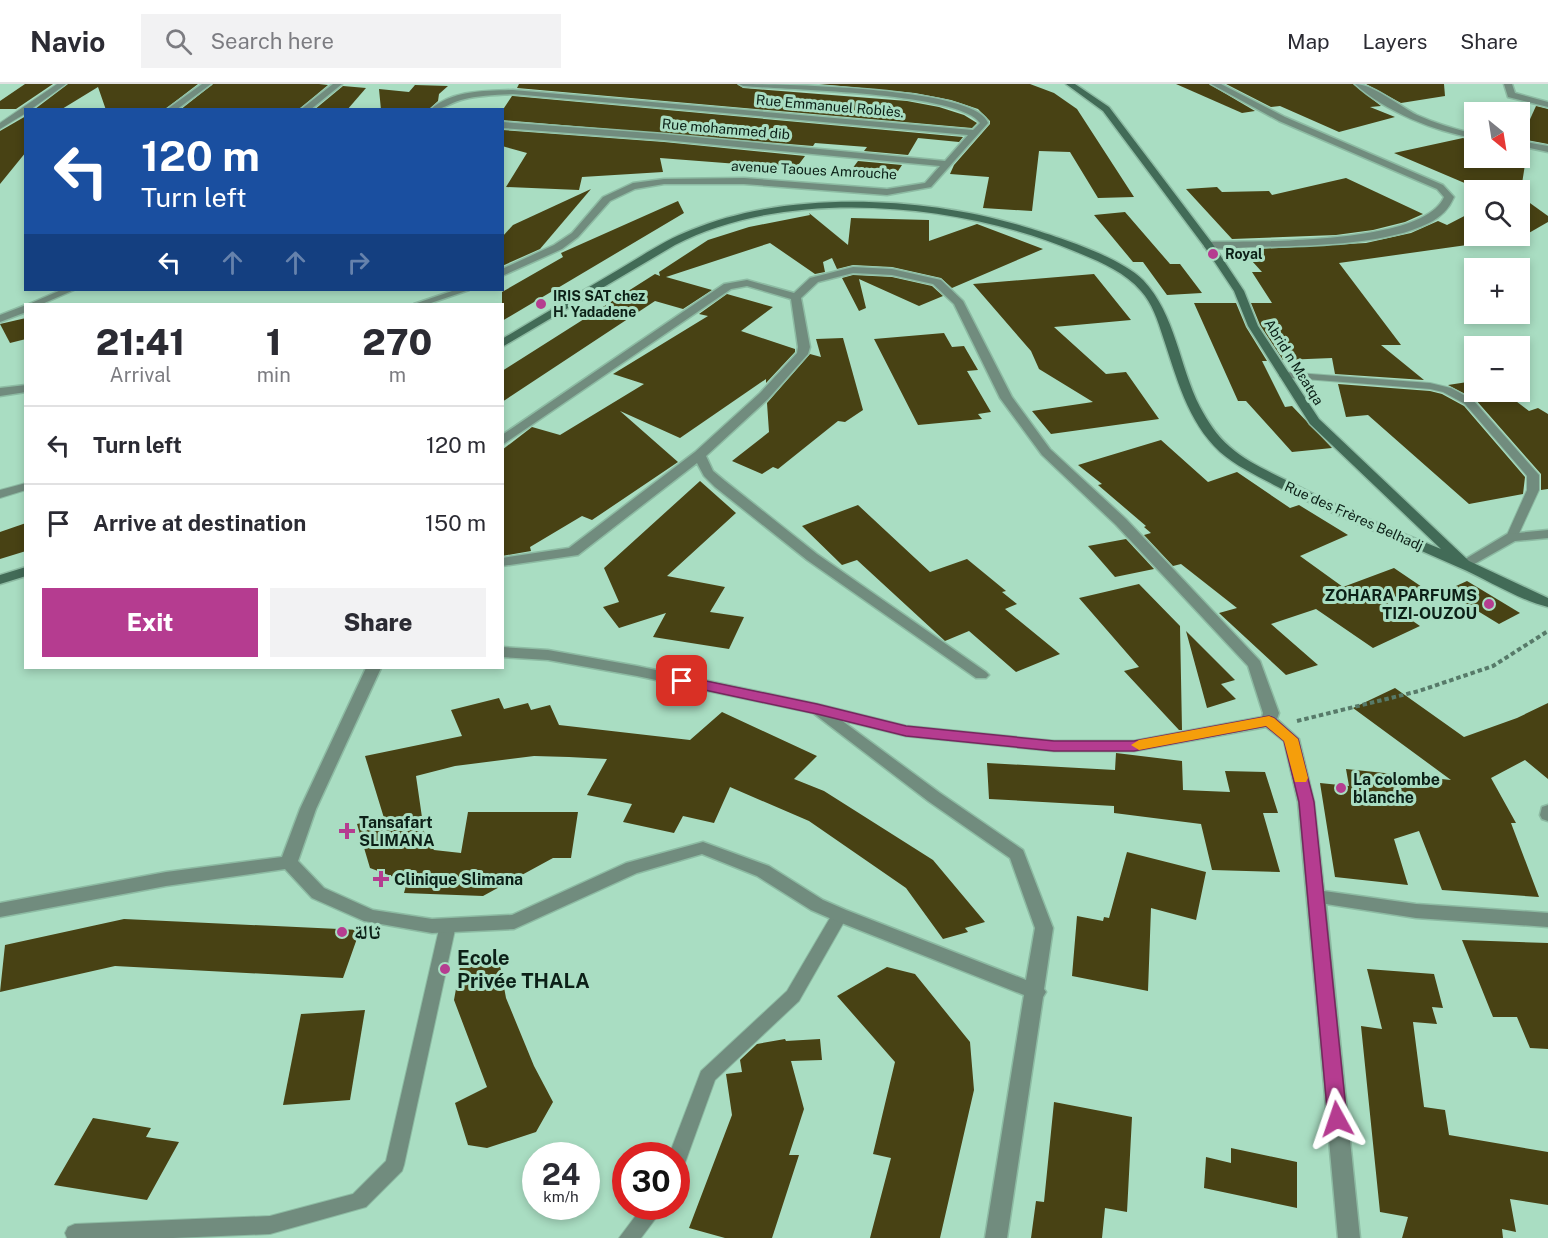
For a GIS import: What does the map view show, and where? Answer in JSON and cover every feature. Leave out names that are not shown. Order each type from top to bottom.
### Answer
[{"type":"main road","name":"Abrid n Mɛatqa","points":[[1070,84],[1106,109],[1208,245],[1239,291],[1253,326],[1314,422],[1464,564],[1548,603]]},
{"type":"main road","name":"Rue des Frères Belhadj","points":[[504,343],[676,240],[700,229],[730,220],[798,209],[828,207],[910,208],[967,214],[1046,234],[1109,263],[1136,280],[1148,293],[1160,316],[1184,386],[1202,421],[1226,450],[1305,496],[1464,564]]},
{"type":"street","points":[[173,108],[207,84]]},
{"type":"street","points":[[307,108],[338,84]]},
{"type":"street","points":[[743,84],[938,101],[957,106],[983,119],[984,123],[910,208]]},
{"type":"street","points":[[1208,245],[1315,242],[1361,237],[1422,224],[1445,209],[1449,197],[1440,187],[1282,119],[1215,84]]},
{"type":"street","points":[[1359,84],[1417,120],[1439,129],[1464,134]]},
{"type":"street","points":[[1508,84],[1510,94],[1548,105]]},
{"type":"street","name":"Rue Emmanuel Roblès.","points":[[437,108],[447,101],[513,92],[974,134]]},
{"type":"street","name":"Rue mohammed dib","points":[[504,125],[664,136],[947,164]]},
{"type":"street","points":[[1530,146],[1548,149]]},
{"type":"street","name":"avenue Taoues Amrouche","points":[[504,272],[544,255],[575,235],[613,194],[637,185],[706,180],[887,192],[928,185]]},
{"type":"street","points":[[796,297],[814,280],[853,270],[892,272],[937,282],[959,303],[1006,398],[1046,452],[1121,522],[1255,664],[1271,713],[1271,723]]},
{"type":"street","points":[[504,440],[728,286],[747,283],[796,297]]},
{"type":"street","points":[[36,303],[66,291]]},
{"type":"street","points":[[422,303],[461,291]]},
{"type":"street","points":[[504,562],[573,552],[699,455],[764,396],[802,354],[804,347],[796,297]]},
{"type":"street","points":[[0,319],[24,309]]},
{"type":"street","points":[[0,392],[24,388]]},
{"type":"street","points":[[699,455],[708,473],[720,484],[812,557],[981,675]]},
{"type":"street","points":[[1464,564],[1512,537],[1548,534]]},
{"type":"street","points":[[504,652],[548,655],[592,663],[817,709],[906,731],[1054,746],[1134,746],[1271,723],[1291,739],[1306,802],[1349,1238]]},
{"type":"street","points":[[289,862],[308,809],[374,669]]},
{"type":"street","points":[[817,709],[934,797],[1017,854],[1044,928],[1036,992],[996,1238]]},
{"type":"street","points":[[289,862],[318,893],[370,916],[432,926],[514,922],[632,868],[703,848],[763,871],[817,905],[840,915],[1036,992]]},
{"type":"street","points":[[0,910],[166,879],[289,862]]},
{"type":"street","points":[[1316,896],[1416,912],[1548,920]]},
{"type":"lane","points":[[27,108],[62,84]]},
{"type":"lane","points":[[0,127],[24,110]]},
{"type":"lane","points":[[1284,375],[1430,386],[1447,390],[1469,402],[1533,475],[1533,490],[1512,537]]},
{"type":"lane","points":[[0,494],[24,487]]},
{"type":"lane","points":[[683,1142],[707,1076],[793,996],[840,915]]},
{"type":"lane","points":[[75,1233],[270,1225],[359,1201],[395,1165],[448,925]]},
{"type":"lane","points":[[628,1238],[643,1220]]},
{"type":"path","points":[[1271,723],[1419,691],[1493,666],[1548,631]]},
{"type":"building","points":[[25,84],[53,84],[16,109],[0,109],[0,101]]},
{"type":"building","points":[[68,84],[198,84],[167,108],[105,108],[98,87],[64,108],[36,108]]},
{"type":"building","points":[[213,84],[328,85],[300,108],[183,108]]},
{"type":"building","points":[[519,84],[737,84],[743,88],[907,101],[939,107],[964,115],[977,123],[972,128],[517,88]]},
{"type":"building","points":[[819,84],[1030,84],[1054,93],[1077,109],[1134,197],[1098,198],[1070,152],[1039,151],[1032,211],[983,208],[989,177],[950,174],[954,165],[990,124],[990,121],[978,109],[951,100],[915,93]]},
{"type":"building","points":[[1176,84],[1209,84],[1255,111],[1242,113]]},
{"type":"building","points":[[1226,84],[1353,84],[1381,106],[1370,107],[1395,117],[1339,132],[1280,106],[1271,107]]},
{"type":"building","points":[[1366,84],[1444,84],[1445,96],[1401,103]]},
{"type":"building","points":[[415,85],[448,86],[439,94],[438,101],[430,108],[381,108],[379,89],[409,92]]},
{"type":"building","points":[[343,86],[366,88],[349,108],[316,108]]},
{"type":"building","points":[[512,96],[963,137],[959,142],[918,138],[908,155],[864,151],[867,147],[815,143],[813,146],[504,120],[504,108]]},
{"type":"building","points":[[1536,106],[1548,109],[1548,144],[1530,141],[1530,119]]},
{"type":"building","points":[[24,117],[24,154],[0,184],[0,131]]},
{"type":"building","points":[[504,130],[664,142],[805,156],[796,168],[740,162],[738,164],[660,158],[663,172],[582,177],[579,190],[506,187],[527,153],[504,147]]},
{"type":"building","points":[[1463,138],[1464,168],[1524,168],[1523,180],[1464,180],[1464,183],[1394,153]]},
{"type":"building","points":[[858,161],[902,165],[896,174],[852,169]]},
{"type":"building","points":[[1346,178],[1423,214],[1405,222],[1373,230],[1336,235],[1232,239],[1186,189],[1217,187],[1222,192],[1269,191],[1272,195]]},
{"type":"building","points":[[591,189],[540,249],[504,265],[504,235],[513,225]]},
{"type":"building","points":[[678,201],[684,213],[504,320],[502,292],[563,257],[561,253]]},
{"type":"building","points":[[1530,203],[1548,216],[1548,222],[1530,232]]},
{"type":"building","points":[[1125,212],[1170,264],[1180,264],[1202,293],[1167,295],[1143,262],[1133,262],[1094,215]]},
{"type":"building","points":[[809,213],[848,245],[851,218],[929,220],[929,241],[977,224],[1043,249],[952,288],[941,278],[892,267],[853,265],[837,269],[832,258],[823,262],[825,272],[815,274],[770,243],[666,277],[712,290],[683,309],[655,301],[504,401],[504,370],[655,274],[660,276],[659,272],[708,240],[749,227],[810,215]]},
{"type":"building","points":[[1464,216],[1464,245],[1339,263],[1401,345],[1381,345],[1424,380],[1335,374],[1332,358],[1283,360],[1260,325],[1251,303],[1272,303],[1252,272],[1262,272],[1242,250],[1366,243],[1411,233],[1438,221],[1447,225]]},
{"type":"building","points":[[1094,274],[1131,320],[1054,327],[1106,374],[1126,372],[1159,419],[1051,434],[1032,411],[1093,402],[1039,369],[1031,351],[973,284]]},
{"type":"building","points":[[853,275],[892,277],[932,286],[943,296],[919,306],[859,279],[866,308],[859,311],[842,278]]},
{"type":"building","points":[[727,294],[773,307],[741,331],[795,349],[795,352],[766,383],[766,379],[680,438],[620,411],[678,462],[592,520],[582,516],[530,547],[531,551],[504,556],[504,448],[532,427],[560,435],[644,384],[613,374],[708,316],[699,314]]},
{"type":"building","points":[[1194,303],[1236,303],[1246,327],[1267,361],[1262,361],[1285,407],[1292,406],[1332,448],[1292,452],[1246,401],[1238,401]]},
{"type":"building","points":[[24,318],[24,340],[10,343],[0,324]]},
{"type":"building","points":[[944,333],[952,347],[964,346],[978,370],[967,371],[991,412],[978,414],[982,419],[918,425],[874,339]]},
{"type":"building","points":[[843,338],[863,410],[845,422],[838,421],[778,469],[773,467],[762,474],[732,461],[769,432],[767,403],[810,354],[821,357],[816,339]]},
{"type":"building","points":[[1464,383],[1464,393],[1448,385]]},
{"type":"building","points":[[1338,384],[1430,391],[1442,394],[1464,406],[1525,477],[1523,494],[1469,504],[1368,415],[1346,417]]},
{"type":"building","points":[[1478,402],[1517,402],[1529,411],[1538,408],[1548,414],[1548,489],[1541,490],[1541,474]]},
{"type":"building","points":[[1161,440],[1208,482],[1237,472],[1290,508],[1299,505],[1348,535],[1300,556],[1343,587],[1394,568],[1422,587],[1384,601],[1420,626],[1373,648],[1316,609],[1271,624],[1318,665],[1286,675],[1219,613],[1237,608],[1181,564],[1173,566],[1144,535],[1151,533],[1144,527],[1146,526],[1098,485],[1102,484],[1078,465]]},
{"type":"building","points":[[700,481],[736,513],[667,576],[725,587],[710,612],[744,617],[729,649],[653,637],[666,613],[619,628],[603,607],[619,602],[604,568]]},
{"type":"building","points":[[858,505],[930,572],[967,559],[1006,591],[1002,592],[1017,604],[1005,609],[1060,654],[1016,672],[969,631],[945,641],[857,560],[842,565],[802,526]]},
{"type":"building","points":[[24,524],[24,552],[0,559],[0,532]]},
{"type":"building","points":[[1126,539],[1154,569],[1115,577],[1088,546]]},
{"type":"building","points":[[1467,581],[1520,613],[1499,624],[1445,591]]},
{"type":"building","points":[[1139,584],[1180,626],[1182,730],[1179,730],[1124,671],[1139,667],[1079,598]]},
{"type":"building","points":[[1186,631],[1235,680],[1221,684],[1236,699],[1207,708]]},
{"type":"building","points":[[1395,688],[1464,737],[1517,718],[1548,703],[1548,779],[1525,760],[1491,778],[1516,823],[1511,823],[1539,897],[1442,890],[1419,831],[1394,839],[1408,885],[1335,877],[1320,783],[1349,786],[1346,769],[1451,780],[1353,708]]},
{"type":"building","points":[[499,698],[504,709],[528,703],[531,710],[550,705],[559,725],[690,740],[722,712],[817,756],[794,779],[824,791],[933,860],[985,922],[965,928],[968,932],[943,939],[906,888],[809,821],[730,787],[714,823],[683,816],[674,833],[623,822],[632,804],[587,795],[607,759],[569,757],[534,756],[455,766],[416,776],[425,838],[434,850],[461,853],[468,812],[578,812],[571,858],[553,858],[483,896],[404,893],[407,882],[370,868],[357,824],[384,818],[365,756],[462,736],[451,710]]},
{"type":"building","points":[[1116,753],[1182,761],[1183,790],[1230,792],[1225,771],[1265,772],[1278,813],[1263,813],[1280,872],[1212,870],[1201,824],[1114,813],[1114,806],[989,799],[987,763],[1115,770]]},
{"type":"building","points":[[1127,852],[1206,872],[1196,920],[1151,908],[1148,991],[1072,976],[1077,916],[1103,921],[1104,917],[1109,918]]},
{"type":"building","points":[[124,919],[360,930],[343,978],[115,966],[0,992],[5,945]]},
{"type":"building","points":[[1462,940],[1548,943],[1548,1049],[1530,1048],[1517,1017],[1493,1017]]},
{"type":"building","points":[[499,960],[506,998],[534,1066],[553,1102],[536,1132],[487,1148],[468,1145],[455,1103],[487,1087],[454,1000],[461,961]]},
{"type":"building","points":[[887,967],[915,974],[970,1042],[974,1090],[940,1238],[870,1238],[891,1158],[873,1154],[895,1062],[837,996]]},
{"type":"building","points":[[1367,969],[1434,974],[1443,1008],[1432,1007],[1437,1024],[1413,1022],[1424,1107],[1445,1110],[1449,1135],[1548,1152],[1548,1205],[1510,1199],[1516,1232],[1502,1229],[1503,1238],[1402,1238],[1408,1217],[1380,1212],[1361,1026],[1382,1029]]},
{"type":"building","points":[[365,1010],[350,1100],[283,1105],[301,1014]]},
{"type":"building","points":[[785,1039],[786,1041],[820,1039],[822,1060],[791,1061],[804,1109],[789,1155],[799,1155],[772,1238],[725,1238],[689,1228],[732,1115],[726,1074],[742,1072],[740,1060],[757,1044]]},
{"type":"building","points":[[1054,1102],[1132,1117],[1127,1212],[1105,1208],[1102,1238],[1031,1238],[1036,1201],[1044,1202]]},
{"type":"building","points":[[93,1118],[151,1128],[146,1137],[179,1142],[147,1200],[54,1185]]},
{"type":"building","points":[[1231,1148],[1297,1162],[1297,1208],[1204,1188],[1206,1157],[1231,1163]]},
{"type":"slow traffic","points":[[1139,745],[1269,721],[1291,739],[1301,778]]},
{"type":"place","name":"Royal","points":[[1213,254]]},
{"type":"place","name":"IRIS SAT chez H. Yadadene","points":[[541,304]]},
{"type":"place","name":"ZOHARA PARFUMS TIZI-OUZOU","points":[[1489,604]]},
{"type":"place","name":"La colombe blanche","points":[[1341,788]]},
{"type":"place","name":"Tansafart SLIMANA","points":[[347,831]]},
{"type":"place","name":"Clinique Slimana","points":[[381,879]]},
{"type":"place","name":"ثالة","points":[[342,932]]},
{"type":"place","name":"Ecole Privée THALA","points":[[445,969]]},
{"type":"route","points":[[682,681],[817,709],[906,731],[1054,746],[1134,746],[1269,721],[1291,739],[1306,802],[1337,1119]]}]
